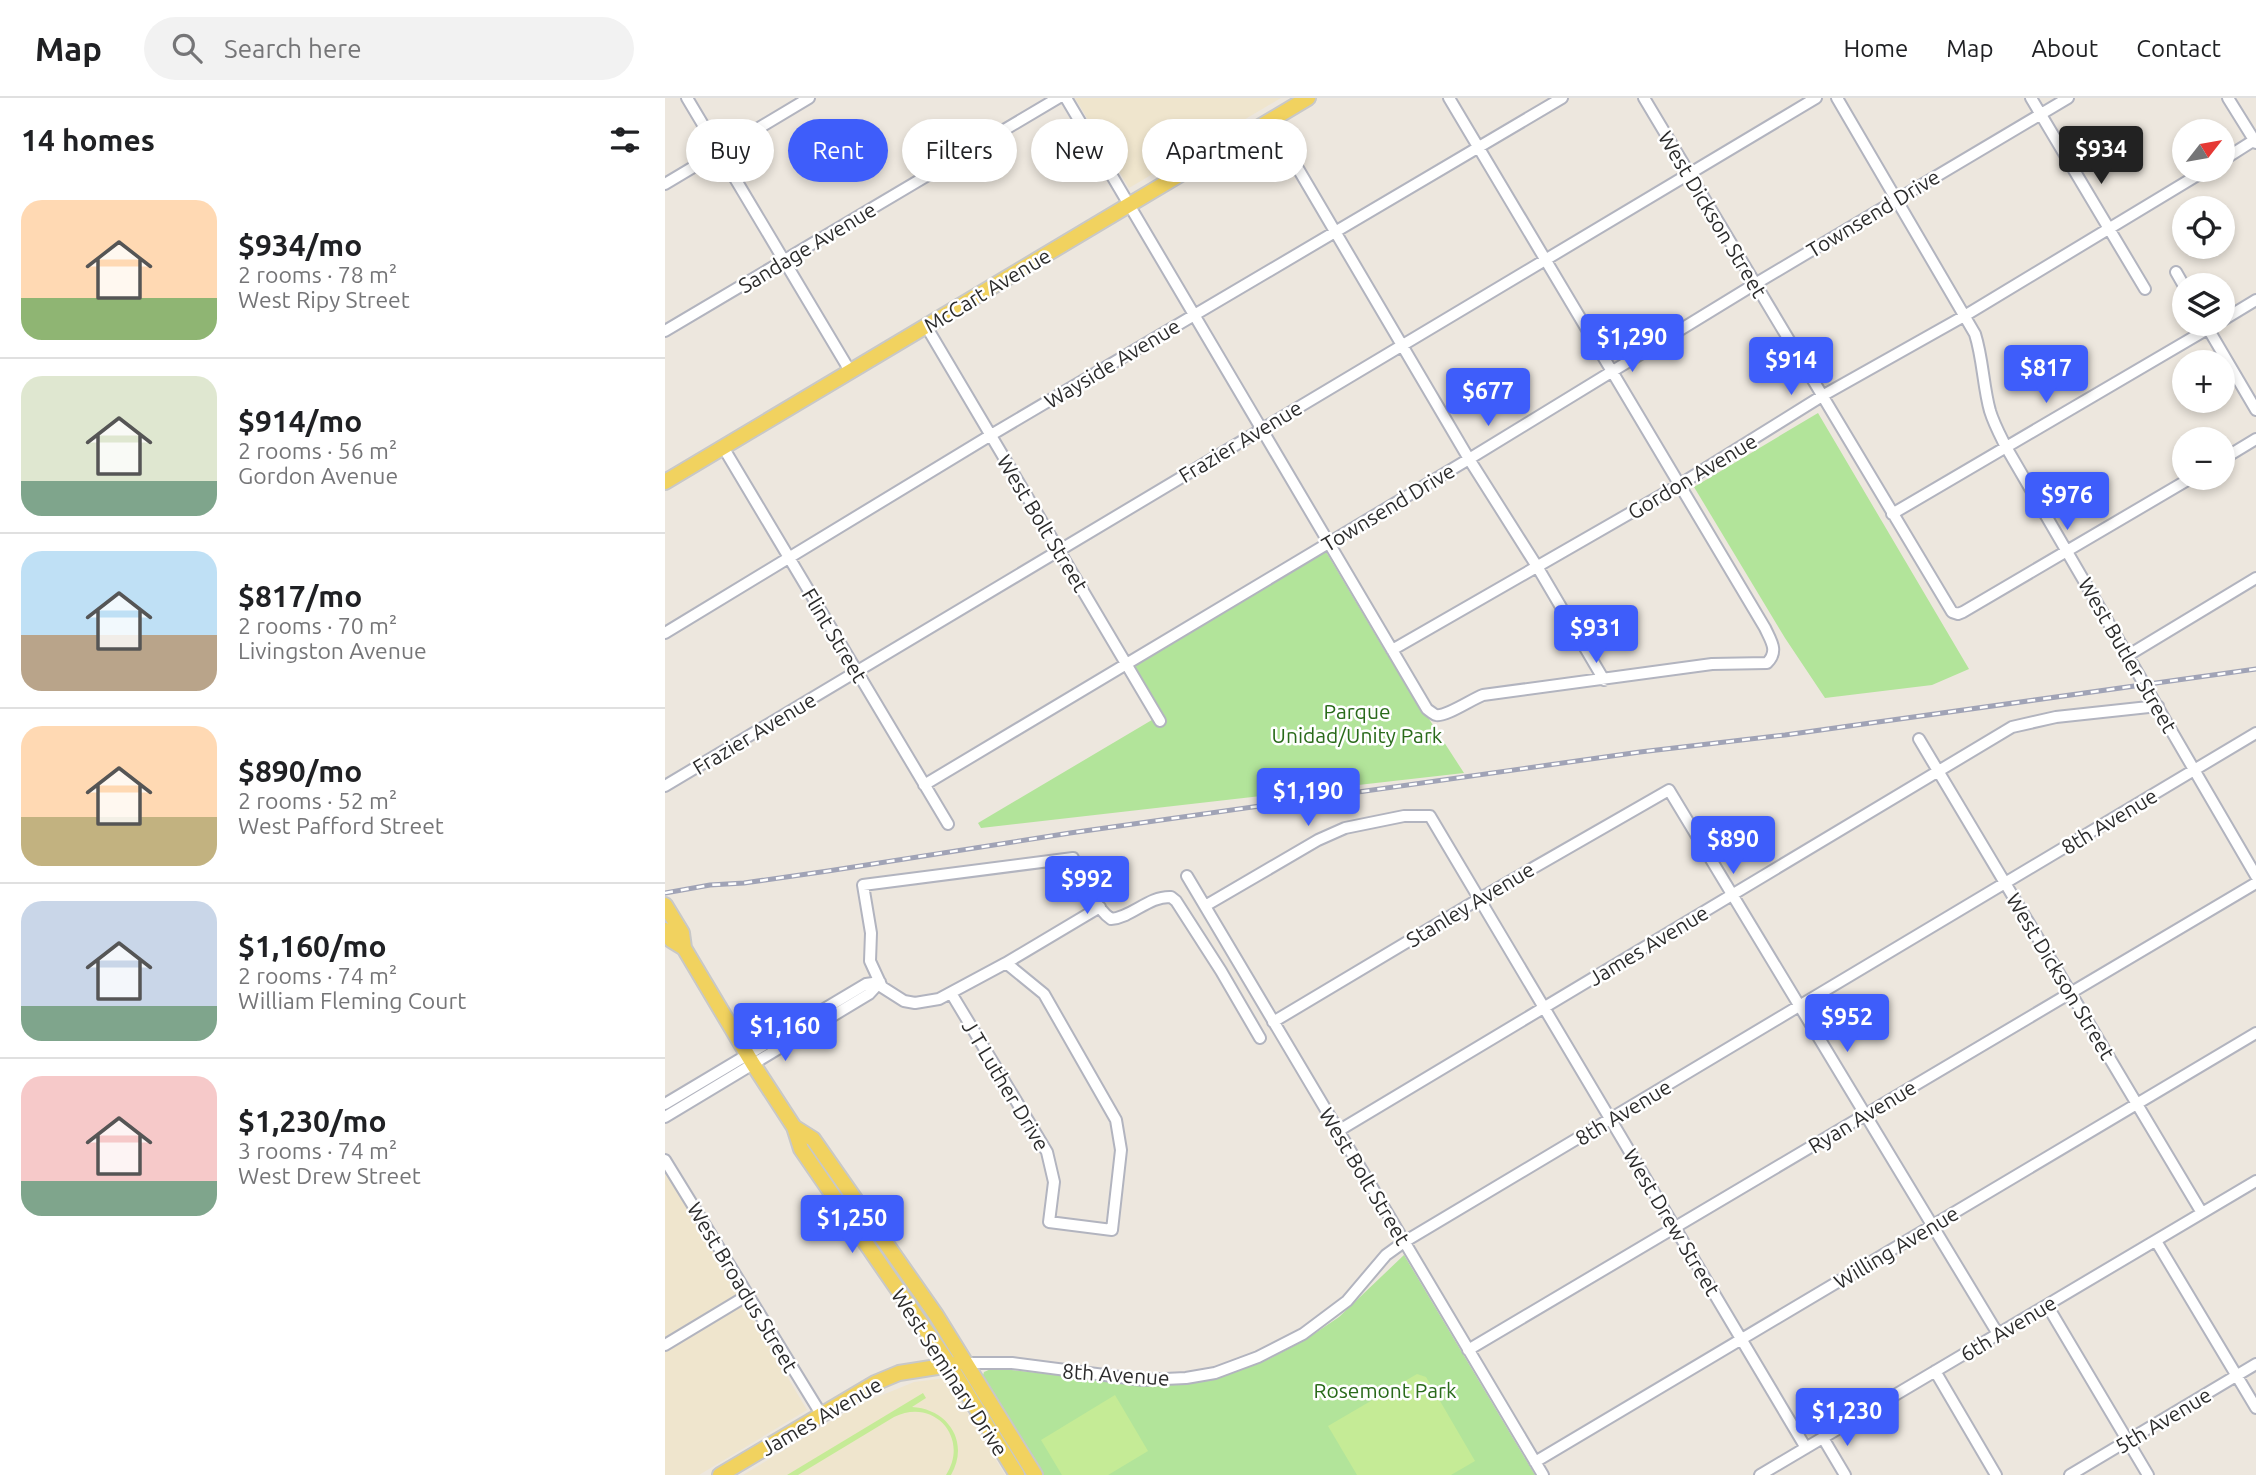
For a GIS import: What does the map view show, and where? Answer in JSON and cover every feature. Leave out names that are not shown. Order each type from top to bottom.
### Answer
[{"type":"main road","name":"McCart Avenue","points":[[1273,119],[1308,98]]},
{"type":"main road","name":"McCart Avenue","points":[[665,482],[1168,182]]},
{"type":"main road","name":"West Seminary Drive","points":[[665,905],[682,933],[684,948],[794,1127],[801,1149],[949,1364],[1017,1475]]},
{"type":"main road","name":"West Seminary Drive","points":[[665,930],[671,940],[684,948]]},
{"type":"main road","name":"West Seminary Drive","points":[[794,1127],[813,1139],[967,1363],[1033,1474]]},
{"type":"main road","name":"James Avenue","points":[[722,1475],[875,1383],[899,1373],[967,1363]]},
{"type":"street","points":[[687,98],[699,119]]},
{"type":"street","points":[[774,119],[809,98]]},
{"type":"street","name":"Sandage Avenue","points":[[665,331],[1058,98]]},
{"type":"street","points":[[1066,98],[1427,709],[1436,715],[1448,714],[1458,706],[1483,695],[1712,664],[1767,663],[1773,658],[1775,648],[1765,628],[1449,98]]},
{"type":"street","name":"Wayside Avenue","points":[[665,634],[991,435],[1562,98]]},
{"type":"street","name":"West Dickson Street","points":[[1644,98],[1952,612],[1958,614],[2068,550]]},
{"type":"street","name":"Frazier Avenue","points":[[665,786],[1402,343],[1817,98]]},
{"type":"street","name":"West Butler Street","points":[[1837,98],[1966,315],[1981,354],[1989,409],[2006,447],[2256,876]]},
{"type":"street","points":[[2031,98],[2145,289]]},
{"type":"street","name":"Townsend Drive","points":[[924,785],[2068,98]]},
{"type":"street","points":[[2228,98],[2255,141],[2235,153]]},
{"type":"street","points":[[665,184],[686,172]]},
{"type":"street","points":[[737,182],[850,371]]},
{"type":"street","points":[[1305,182],[1604,680]]},
{"type":"street","name":"Gordon Avenue","points":[[1392,650],[1679,485],[1822,396],[1966,315],[2186,182]]},
{"type":"street","points":[[2235,313],[2256,300]]},
{"type":"street","name":"West Bolt Street","points":[[926,326],[1160,721]]},
{"type":"street","points":[[1892,514],[2192,336]]},
{"type":"street","points":[[2216,336],[2256,410]]},
{"type":"street","points":[[2235,452],[2256,439]]},
{"type":"street","name":"Flint Street","points":[[723,447],[947,824]]},
{"type":"street","points":[[2068,550],[2172,489]]},
{"type":"street","points":[[2127,656],[2256,578]]},
{"type":"street","name":"James Avenue","points":[[1338,1131],[2012,727],[2032,721],[2158,706]]},
{"type":"street","name":"8th Avenue","points":[[967,1363],[1012,1363],[1143,1380],[1187,1378],[1215,1373],[1258,1357],[1303,1334],[1347,1301],[1386,1255],[1404,1242],[2256,733]]},
{"type":"street","name":"West Dickson Street","points":[[1919,739],[2202,1213]]},
{"type":"street","name":"Stanley Avenue","points":[[1273,1022],[1669,790],[1732,895]]},
{"type":"street","name":"West Drew Street","points":[[1205,906],[1318,840],[1345,828],[1403,816],[1430,816],[1806,1448]]},
{"type":"street","points":[[1100,907],[951,993],[939,999],[915,1003],[893,995],[882,987],[870,961],[871,933],[863,885],[1073,858],[1077,870],[1107,917],[1118,918],[1156,898],[1171,897],[1176,901],[1260,1038]]},
{"type":"street","name":"West Bolt Street","points":[[1187,876],[1543,1475]]},
{"type":"street","name":"Ryan Avenue","points":[[1468,1350],[2256,883]]},
{"type":"street","points":[[1732,895],[1998,1334]]},
{"type":"street","name":"J T Luther Drive","points":[[951,993],[1047,1152],[1054,1182],[1048,1222],[1112,1230],[1121,1150],[1116,1120],[1044,994],[1006,963]]},
{"type":"street","points":[[665,1117],[797,1030],[869,994],[880,982]]},
{"type":"street","name":"Willing Avenue","points":[[1535,1462],[2256,1033]]},
{"type":"street","points":[[665,1104],[750,1059]]},
{"type":"street","name":"West Broadus Street","points":[[665,1160],[821,1414]]},
{"type":"street","name":"6th Avenue","points":[[1760,1475],[2256,1181]]},
{"type":"street","points":[[2155,1241],[2256,1408]]},
{"type":"street","points":[[665,1345],[748,1295]]},
{"type":"street","points":[[2047,1305],[2148,1475]]},
{"type":"street","name":"5th Avenue","points":[[2070,1475],[2256,1364]]},
{"type":"street","points":[[1935,1371],[1996,1475]]},
{"type":"street","points":[[1823,1438],[1845,1475]]},
{"type":"shaded area","points":[[1075,98],[1281,98],[1246,119],[1142,119],[1142,180],[1129,188],[1125,182],[1128,182],[1128,119],[1088,119]]},
{"type":"shaded area","points":[[665,1170],[807,1410],[699,1475],[665,1475]]},
{"type":"shaded area","points":[[946,1378],[1005,1475],[743,1475],[858,1405],[914,1382]]},
{"type":"green space","points":[[1818,413],[1969,669],[1932,685],[1825,698],[1785,638],[1694,487]]},
{"type":"green space","name":"Parque Unidad/Unity Park","points":[[1325,550],[1385,651],[1464,773],[981,828],[978,823],[1162,714],[1133,664]]},
{"type":"green space","name":"Rosemont Park","points":[[1404,1255],[1535,1475],[1041,1475],[982,1378],[984,1372],[993,1368],[1149,1385],[1225,1375],[1269,1359],[1305,1340],[1339,1317]]},
{"type":"green space","points":[[1417,1374],[1426,1377],[1475,1461],[1451,1475],[1357,1475],[1328,1426]]},
{"type":"green space","points":[[923,1393],[926,1398],[912,1407],[936,1414],[952,1429],[957,1440],[956,1463],[951,1475],[946,1475],[954,1448],[951,1435],[934,1417],[922,1412],[909,1412],[894,1417],[798,1475],[787,1475]]},
{"type":"green space","points":[[1115,1395],[1148,1451],[1108,1475],[1062,1475],[1041,1440]]},
{"type":"railway","points":[[665,893],[1640,752],[1785,735],[2256,669]]}]
